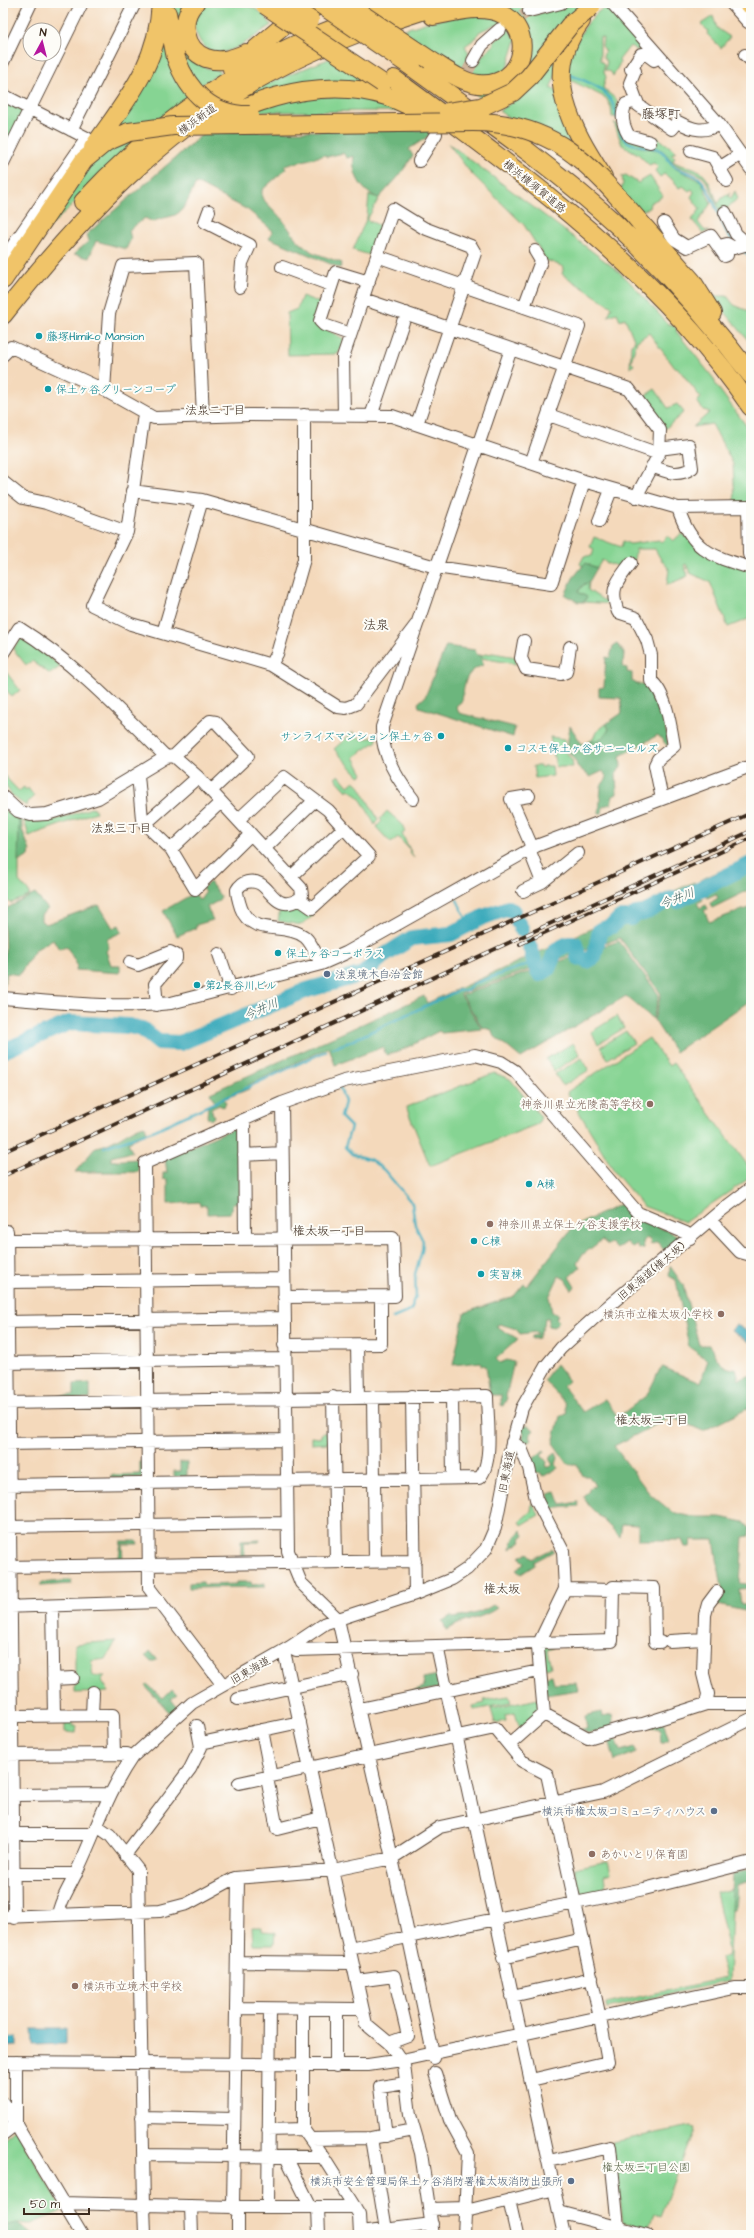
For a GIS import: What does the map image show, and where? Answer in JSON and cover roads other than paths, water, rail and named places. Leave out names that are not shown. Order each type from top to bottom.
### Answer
[{"type":"highway","points":[[3,280],[129,96],[150,60],[157,41],[161,3]]},
{"type":"highway","points":[[166,3],[176,58],[186,81],[204,101],[215,108],[242,115],[419,114],[466,110],[493,103],[513,92],[529,77],[566,29],[595,5]]},
{"type":"highway","points":[[195,3],[188,14],[186,22],[187,37],[194,50],[206,58],[220,60],[232,59],[252,50],[269,38]]},
{"type":"highway","name":"横浜横須賀道路","points":[[285,3],[388,81],[557,204],[606,245],[657,294],[716,360],[751,408]]},
{"type":"highway","points":[[158,132],[287,23],[321,3]]},
{"type":"highway","name":"横浜横須賀道路","points":[[321,3],[508,137],[571,186],[618,226],[672,281],[732,349],[751,375]]},
{"type":"highway","points":[[268,73],[373,32],[455,11],[480,9],[498,13],[513,23],[522,38],[521,55],[516,67],[503,80],[493,84],[469,82],[430,60],[345,3]]},
{"type":"highway","name":"横浜新道","points":[[3,296],[48,241],[94,190],[158,132],[216,90],[267,59],[323,33],[403,3]]},
{"type":"highway","name":"横浜新道","points":[[3,315],[58,248],[101,201],[167,142],[200,116],[268,73],[366,30],[447,3]]},
{"type":"highway","points":[[747,3],[751,5]]},
{"type":"highway","points":[[263,4],[388,81],[431,117],[557,204]]},
{"type":"highway","points":[[595,5],[573,31],[567,45],[563,64],[562,91],[569,118],[577,135],[609,186]]},
{"type":"highway","points":[[58,248],[135,176],[173,146],[212,122],[245,106],[278,95],[330,89],[351,90],[386,96],[431,117]]},
{"type":"highway","points":[[84,160],[106,142],[129,132],[173,126],[473,122],[506,123],[549,137],[584,163],[609,186],[692,281],[719,323],[732,349]]},
{"type":"street","points":[[3,62],[32,3]]},
{"type":"street","points":[[3,163],[82,3]]},
{"type":"street","points":[[71,130],[135,3]]},
{"type":"street","points":[[529,11],[561,3]]},
{"type":"street","points":[[612,3],[719,124],[751,169]]},
{"type":"street","points":[[731,3],[748,22],[751,22]]},
{"type":"street","points":[[472,61],[482,45],[500,29]]},
{"type":"street","points":[[658,56],[654,60],[646,54],[641,54],[631,69],[635,71],[630,83],[638,105],[672,128],[678,122],[694,130],[710,129],[719,124]]},
{"type":"street","points":[[3,95],[87,138],[3,260]]},
{"type":"street","points":[[637,101],[626,104],[622,110],[624,128],[629,136],[650,142]]},
{"type":"street","points":[[425,155],[436,134]]},
{"type":"street","points":[[691,151],[713,157],[727,181]]},
{"type":"street","points":[[719,168],[741,154]]},
{"type":"street","points":[[344,415],[343,356],[393,209],[424,228],[472,246],[475,253],[416,424]]},
{"type":"street","points":[[209,211],[205,222],[250,245],[242,263],[240,286]]},
{"type":"street","points":[[664,223],[674,238],[687,247],[711,236],[725,256],[727,255],[723,245],[727,244],[734,248],[745,246],[736,234],[725,212]]},
{"type":"street","points":[[524,307],[541,261],[535,251]]},
{"type":"street","points":[[377,256],[579,326],[566,367],[531,463]]},
{"type":"street","points":[[104,390],[109,314],[123,266],[196,263],[203,416]]},
{"type":"street","points":[[282,268],[332,285]]},
{"type":"street","points":[[350,334],[324,325],[320,321],[336,272],[368,282]]},
{"type":"street","points":[[363,299],[450,327],[629,389],[660,430],[659,452],[636,497]]},
{"type":"street","points":[[371,416],[406,313]]},
{"type":"street","points":[[3,355],[11,347],[104,390],[144,414],[154,418],[304,415],[392,416],[611,490],[678,508],[748,506],[749,554]]},
{"type":"street","points":[[413,799],[402,784],[390,761],[381,738],[382,727],[511,349]]},
{"type":"street","points":[[144,414],[127,532],[92,605],[131,624],[271,665],[338,707],[346,708],[356,704],[416,625]]},
{"type":"street","points":[[271,665],[277,654],[304,559],[304,415]]},
{"type":"street","points":[[549,415],[659,452],[689,445],[692,468],[687,472],[672,474],[652,466]]},
{"type":"street","points":[[132,491],[202,500],[436,567],[551,584],[584,481]]},
{"type":"street","points":[[3,482],[23,498],[46,503],[127,532]]},
{"type":"street","points":[[599,521],[611,490]]},
{"type":"street","points":[[163,633],[202,500]]},
{"type":"street","points":[[678,508],[686,529],[708,553],[751,568]]},
{"type":"street","points":[[631,564],[617,582],[613,598],[618,612],[636,618],[647,640],[651,655],[651,681],[660,690],[671,728],[674,746],[658,759],[655,765],[662,799]]},
{"type":"street","points":[[3,653],[19,628],[26,632],[62,657],[94,684],[170,756],[198,778],[292,876],[302,892],[299,899],[289,903],[279,902],[257,881],[246,882],[237,890],[244,914],[249,921],[264,928],[295,931],[306,938],[321,964]]},
{"type":"street","points":[[524,641],[521,658],[526,669],[561,674],[566,672],[570,647]]},
{"type":"street","points":[[3,797],[18,811],[39,816],[90,801],[170,756],[210,721],[216,722],[248,756],[211,791]]},
{"type":"street","points":[[3,998],[94,1004],[171,1004],[321,964],[346,953],[530,848],[751,766]]},
{"type":"street","points":[[138,775],[142,819],[145,824],[171,849],[195,889],[251,834]]},
{"type":"street","points":[[238,820],[284,777],[328,810],[369,856],[312,908],[299,899]]},
{"type":"street","points":[[145,824],[198,778]]},
{"type":"street","points":[[529,796],[511,799],[542,882]]},
{"type":"street","points":[[265,848],[314,800]]},
{"type":"street","points":[[171,849],[221,802]]},
{"type":"street","points":[[292,876],[343,828]]},
{"type":"street","points":[[523,891],[542,882],[578,853]]},
{"type":"street","points":[[130,962],[138,965],[170,952],[176,955],[176,959],[155,984],[157,1005]]},
{"type":"street","points":[[219,954],[231,989]]},
{"type":"street","points":[[223,1685],[149,1588],[145,1163],[282,1104],[344,1081],[459,1056],[475,1055],[501,1062],[515,1071],[638,1213],[686,1233],[690,1238]]},
{"type":"street","points":[[282,1104],[287,1540],[292,1562],[301,1583],[338,1619],[360,1709],[409,1936],[433,2056]]},
{"type":"street","points":[[244,1120],[246,1238]]},
{"type":"street","points":[[244,1154],[282,1153]]},
{"type":"street","name":"旧東海道(権太坂)","points":[[512,1442],[522,1408],[528,1396],[546,1366],[561,1348],[710,1220],[751,1188]]},
{"type":"street","points":[[710,1220],[740,1252],[751,1255]]},
{"type":"street","points":[[284,1297],[395,1296],[393,1238],[145,1239],[5,1232],[7,1282],[5,1322],[7,1679],[12,1716],[8,1755],[13,1795],[14,1874],[9,1917],[160,1911],[187,1904],[238,1878],[333,1870],[392,1858],[440,1827],[603,1792],[751,1719]]},
{"type":"street","points":[[7,1282],[284,1279]]},
{"type":"street","points":[[284,1345],[381,1344],[381,1297]]},
{"type":"street","points":[[5,1322],[284,1318]]},
{"type":"street","points":[[357,1344],[358,1397]]},
{"type":"street","points":[[5,1363],[284,1359]]},
{"type":"street","points":[[412,1396],[415,1594]]},
{"type":"street","points":[[452,1396],[454,1478]]},
{"type":"street","points":[[6,1403],[147,1402],[334,1397],[487,1396],[488,1454],[483,1474],[479,1478],[6,1485]]},
{"type":"street","points":[[334,1397],[336,1561]]},
{"type":"street","points":[[373,1397],[375,1561]]},
{"type":"street","points":[[6,1444],[286,1440]]},
{"type":"street","points":[[512,1442],[521,1448],[529,1468],[536,1499],[563,1551],[565,1589],[539,1643],[539,1671],[544,1714]]},
{"type":"street","name":"旧東海道","points":[[58,1915],[59,1906],[76,1874],[109,1794],[132,1757],[193,1704],[223,1685],[287,1649],[326,1623],[415,1594],[456,1576],[467,1569],[486,1549],[495,1528],[512,1442]]},
{"type":"street","points":[[488,1454],[508,1458]]},
{"type":"street","points":[[6,1527],[287,1523]]},
{"type":"street","points":[[6,1566],[415,1561]]},
{"type":"street","points":[[303,2009],[303,2129],[324,2157],[359,2214],[360,2234],[387,2231],[432,2230],[421,2153],[410,2115],[402,2060],[389,2043],[366,2024],[359,2009],[357,1981],[352,1964],[333,1870],[292,1687],[287,1649],[296,1650],[612,1641],[613,1587],[654,1588],[654,1642],[703,1639]]},
{"type":"street","points":[[565,1589],[613,1590]]},
{"type":"street","points":[[706,1704],[708,1694],[703,1674],[703,1639],[708,1604],[717,1592]]},
{"type":"street","points":[[6,1607],[159,1602]]},
{"type":"street","points":[[52,1606],[54,1715]]},
{"type":"street","points":[[437,1646],[495,1919],[532,2080],[564,2235]]},
{"type":"street","points":[[360,1709],[539,1671]]},
{"type":"street","points":[[238,1699],[352,1674]]},
{"type":"street","points":[[53,1679],[73,1678]]},
{"type":"street","points":[[92,1715],[93,1692]]},
{"type":"street","points":[[544,1714],[588,1738],[630,1726],[643,1724],[706,1704],[751,1704]]},
{"type":"street","points":[[509,1745],[544,1714]]},
{"type":"street","points":[[12,1716],[113,1715],[114,1754]]},
{"type":"street","points":[[201,1743],[300,1722]]},
{"type":"street","points":[[126,1855],[190,1769],[201,1747],[197,1726]]},
{"type":"street","points":[[239,1783],[495,1728],[522,1761],[547,1774],[592,1978],[608,2062],[532,2080]]},
{"type":"street","points":[[262,1730],[277,1829],[321,1818]]},
{"type":"street","points":[[8,1755],[128,1754],[132,1757]]},
{"type":"street","points":[[13,1795],[109,1794]]},
{"type":"street","points":[[13,1834],[95,1830],[110,1835],[138,1870],[145,2235]]},
{"type":"street","points":[[349,1948],[495,1919],[575,1901],[644,1889],[751,1862]]},
{"type":"street","points":[[14,1874],[76,1874]]},
{"type":"street","points":[[238,1878],[233,2207],[238,2213],[238,2235]]},
{"type":"street","points":[[504,1958],[583,1939]]},
{"type":"street","points":[[237,1962],[352,1964]]},
{"type":"street","points":[[357,1981],[394,1976],[408,2036],[389,2043]]},
{"type":"street","points":[[512,1996],[592,1978]]},
{"type":"street","points":[[3,2062],[269,2066],[368,2065],[433,2056],[734,1988],[751,1988]]},
{"type":"street","points":[[237,2008],[359,2009]]},
{"type":"street","points":[[268,2207],[270,2009]]},
{"type":"street","points":[[336,2009],[336,2066]]},
{"type":"street","points":[[16,2062],[16,2124]]},
{"type":"street","points":[[435,2074],[450,2120],[468,2153],[464,2235]]},
{"type":"street","points":[[386,2136],[380,2087],[406,2083]]},
{"type":"street","points":[[3,2103],[82,2235]]},
{"type":"street","points":[[142,2117],[234,2118]]},
{"type":"street","points":[[3,2134],[16,2124]]},
{"type":"street","points":[[268,2130],[303,2129]]},
{"type":"street","points":[[310,2139],[372,2138],[414,2130]]},
{"type":"street","points":[[372,2138],[387,2231]]},
{"type":"street","points":[[549,2161],[610,2146],[624,2231]]},
{"type":"street","points":[[143,2155],[324,2157]]},
{"type":"street","points":[[286,2157],[315,2207],[319,2235]]},
{"type":"street","points":[[430,2209],[466,2210],[555,2189]]},
{"type":"street","points":[[509,2200],[517,2235]]},
{"type":"street","points":[[62,2203],[233,2207],[354,2207]]},
{"type":"street","points":[[191,2206],[192,2235]]},
{"type":"street","points":[[559,2212],[624,2231],[647,2235]]},
{"type":"water","points":[[736,1324],[751,1334],[751,1343],[731,1331]]},
{"type":"water","points":[[32,2029],[66,2029],[66,2044],[33,2045]]},
{"type":"water","points":[[17,2037],[17,2046],[3,2047],[3,2038]]},
{"type":"waterway","points":[[568,74],[594,85],[606,94],[615,108],[617,118]]},
{"type":"waterway","points":[[620,131],[626,141],[636,145],[658,149],[664,153],[674,166],[696,176],[701,180],[710,194],[724,228],[734,242]]},
{"type":"waterway","points":[[742,250],[751,257]]},
{"type":"waterway","name":"今井川","points":[[530,947],[536,967],[540,974],[548,969],[556,950],[568,944],[576,944],[578,957],[587,961],[594,957],[600,930],[612,926],[620,918],[631,918],[636,914],[644,913],[673,898],[677,901],[751,864]]},
{"type":"waterway","points":[[457,900],[469,924]]},
{"type":"waterway","name":"今井川","points":[[3,1051],[69,1023],[129,1026],[142,1029],[158,1042],[180,1043],[307,990],[363,974],[382,957],[412,938],[451,934],[481,918],[508,908],[513,911]]},
{"type":"waterway","name":"今井川","points":[[518,922],[522,930]]},
{"type":"waterway","points":[[332,1048],[347,1043],[457,991],[467,990],[473,984],[534,962]]},
{"type":"waterway","points":[[104,1147],[155,1130],[326,1051]]},
{"type":"waterway","points":[[339,1085],[345,1102],[341,1117],[351,1127],[345,1147],[352,1154],[371,1160],[384,1170],[412,1203],[415,1225],[423,1241],[422,1251],[415,1274],[416,1296],[413,1301],[412,1310],[393,1318]]},
{"type":"tunnel","points":[[506,25],[529,11]]},
{"type":"tunnel","points":[[451,104],[473,61]]},
{"type":"railway","points":[[3,1152],[751,813]]},
{"type":"railway","points":[[3,1176],[751,831]]},
{"type":"railway","points":[[520,944],[751,838]]},
{"type":"place","name":"藤塚Himiko Mansion","points":[[39,336]]},
{"type":"place","name":"保土ヶ谷グリーンコープ","points":[[48,389]]},
{"type":"place","name":"サンライズマンション保土ヶ谷","points":[[441,736]]},
{"type":"place","name":"コスモ保土ヶ谷サニーヒルズ","points":[[508,748]]},
{"type":"place","name":"保土ヶ谷コーポラス","points":[[278,953]]},
{"type":"place","name":"法泉境木自治会館","points":[[327,974]]},
{"type":"place","name":"第2長谷川ビル","points":[[197,985]]},
{"type":"place","name":"神奈川県立光陵高等学校","points":[[650,1104]]},
{"type":"place","name":"A棟","points":[[529,1184]]},
{"type":"place","name":"神奈川県立保土ケ谷支援学校","points":[[490,1224]]},
{"type":"place","name":"C棟","points":[[474,1241]]},
{"type":"place","name":"実習棟","points":[[481,1274]]},
{"type":"place","name":"横浜市立権太坂小学校","points":[[721,1314]]},
{"type":"place","name":"横浜市権太坂コミュニティハウス","points":[[714,1811]]},
{"type":"place","name":"あかいとり保育園","points":[[592,1854]]},
{"type":"place","name":"横浜市立境木中学校","points":[[75,1986]]},
{"type":"place","name":"横浜市安全管理局保土ヶ谷消防署権太坂消防出張所","points":[[571,2181]]},
{"type":"district","name":"藤塚町","points":[[661,113]]},
{"type":"district","name":"法泉二丁目","points":[[215,410]]},
{"type":"district","name":"法泉","points":[[376,624]]},
{"type":"district","name":"法泉三丁目","points":[[121,828]]},
{"type":"district","name":"権太坂一丁目","points":[[329,1231]]},
{"type":"district","name":"権太坂二丁目","points":[[652,1420]]},
{"type":"district","name":"権太坂","points":[[502,1589]]},
{"type":"park label","name":"権太坂三丁目公園","points":[[646,2167]]}]
